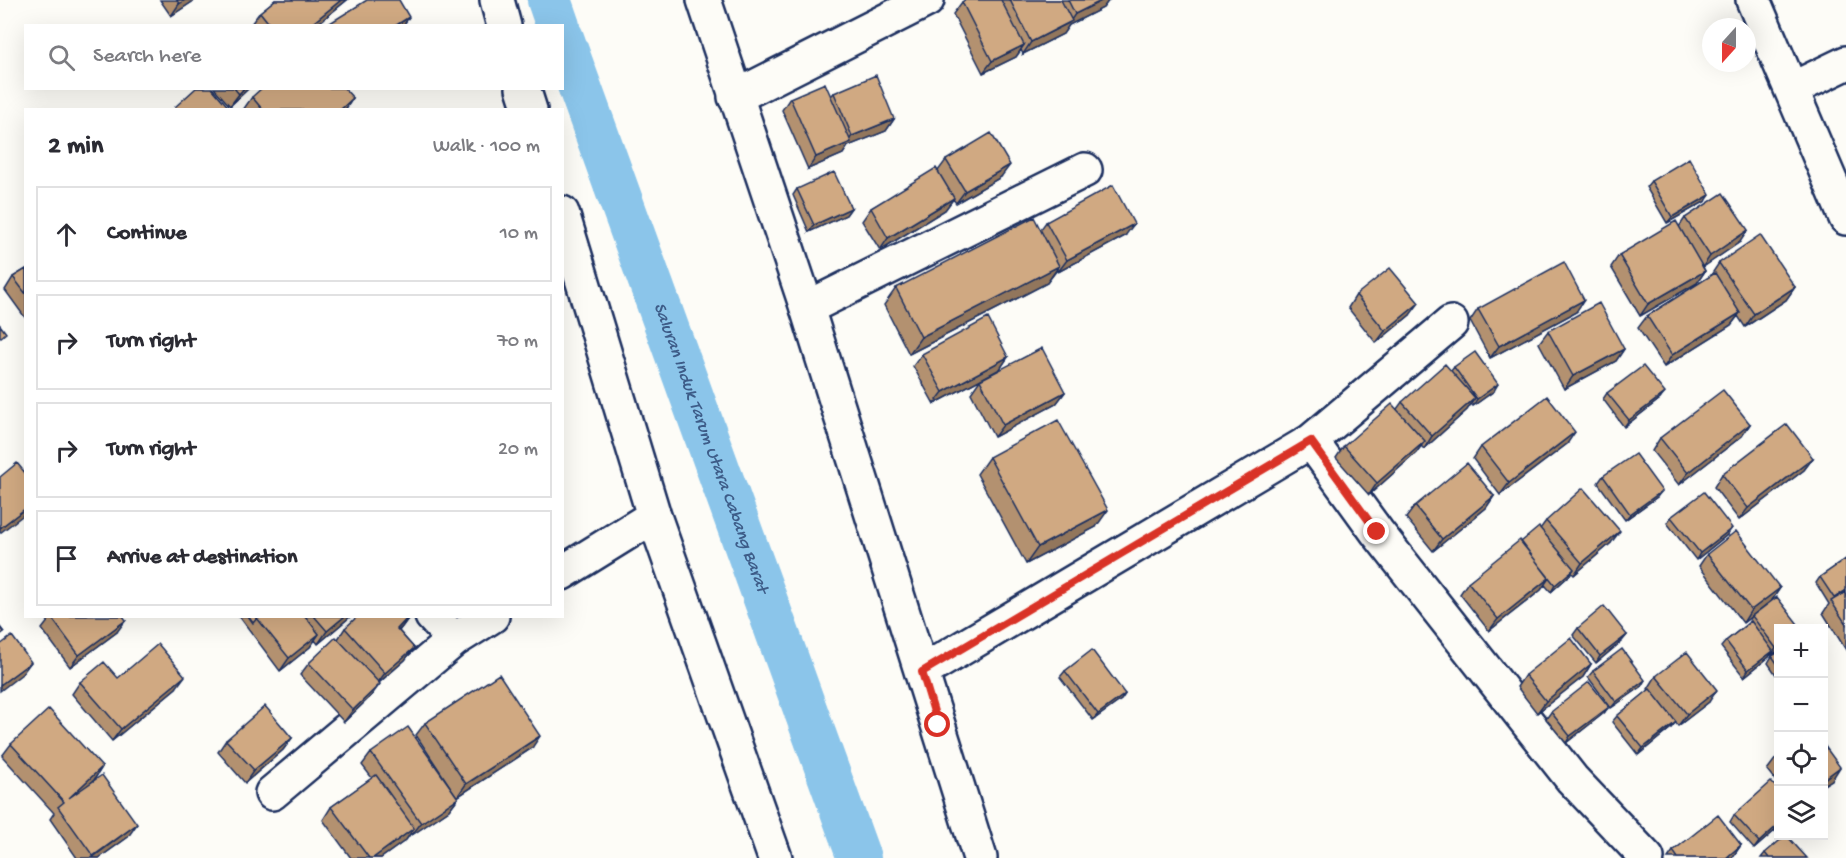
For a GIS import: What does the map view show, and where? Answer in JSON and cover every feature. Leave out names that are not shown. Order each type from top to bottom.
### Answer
[{"type":"street","points":[[497,0],[503,24]]},
{"type":"street","points":[[704,0],[807,308],[980,858]]},
{"type":"street","points":[[735,96],[927,0]]},
{"type":"street","points":[[1753,0],[1846,218]]},
{"type":"street","points":[[1792,89],[1846,63]]},
{"type":"street","points":[[524,90],[529,108]]},
{"type":"street","points":[[807,308],[1084,170]]},
{"type":"street","points":[[564,220],[654,516],[775,858]]},
{"type":"street","points":[[922,672],[1311,441],[1451,323]]},
{"type":"street","points":[[1311,441],[1377,532],[1572,779],[1647,858]]},
{"type":"street","points":[[564,572],[654,516]]},
{"type":"street","points":[[434,618],[454,640]]},
{"type":"street","points":[[272,793],[454,640],[489,618]]},
{"type":"building","points":[[275,0],[341,0],[311,24],[269,24],[260,12]]},
{"type":"building","points":[[367,0],[399,0],[409,17],[398,24],[330,23]]},
{"type":"building","points":[[965,0],[1001,0],[1024,45],[992,61],[962,2]]},
{"type":"building","points":[[1010,0],[1061,0],[1072,21],[1031,42]]},
{"type":"building","points":[[1068,0],[1103,0],[1075,14]]},
{"type":"building","points":[[876,75],[894,119],[852,136],[834,93]]},
{"type":"building","points":[[825,83],[851,142],[816,157],[790,98]]},
{"type":"building","points":[[194,90],[214,90],[229,108],[176,108]]},
{"type":"building","points":[[260,90],[346,90],[353,98],[342,108],[261,108],[252,97]]},
{"type":"building","points":[[991,133],[1010,165],[965,191],[946,160]]},
{"type":"building","points":[[1689,158],[1710,195],[1672,217],[1651,181]]},
{"type":"building","points":[[936,168],[954,198],[888,238],[871,208]]},
{"type":"building","points":[[834,172],[851,208],[814,225],[797,189]]},
{"type":"building","points":[[1113,185],[1134,224],[1067,260],[1046,222]]},
{"type":"building","points":[[1723,193],[1748,230],[1710,256],[1685,218]]},
{"type":"building","points":[[1034,217],[1059,266],[921,337],[896,288]]},
{"type":"building","points":[[1676,221],[1705,271],[1648,304],[1619,255]]},
{"type":"building","points":[[1760,235],[1795,287],[1754,314],[1719,263]]},
{"type":"building","points":[[1564,262],[1584,300],[1499,346],[1478,309]]},
{"type":"building","points":[[1390,268],[1419,303],[1385,331],[1356,295]]},
{"type":"building","points":[[24,270],[24,291],[13,277]]},
{"type":"building","points":[[1715,273],[1740,313],[1672,355],[1647,316]]},
{"type":"building","points":[[1599,303],[1624,349],[1573,376],[1548,331]]},
{"type":"building","points":[[988,318],[1008,357],[943,392],[922,354]]},
{"type":"building","points":[[0,325],[6,333],[0,338]]},
{"type":"building","points":[[1042,348],[1065,392],[1003,425],[980,380]]},
{"type":"building","points":[[1475,352],[1498,384],[1477,399],[1454,367]]},
{"type":"building","points":[[1445,364],[1475,398],[1432,436],[1402,402]]},
{"type":"building","points":[[1643,366],[1665,393],[1629,420],[1607,393]]},
{"type":"building","points":[[1723,390],[1750,424],[1688,473],[1660,438]]},
{"type":"building","points":[[1547,396],[1575,432],[1509,483],[1481,447]]},
{"type":"building","points":[[1392,404],[1425,441],[1377,483],[1344,446]]},
{"type":"building","points":[[1058,420],[1108,510],[1038,547],[989,457]]},
{"type":"building","points":[[1787,424],[1813,458],[1748,508],[1722,474]]},
{"type":"building","points":[[1635,454],[1662,491],[1630,514],[1603,476]]},
{"type":"building","points":[[17,463],[24,472],[24,510],[0,528],[0,477]]},
{"type":"building","points":[[1467,463],[1494,496],[1442,539],[1415,506]]},
{"type":"building","points":[[1583,488],[1620,531],[1582,563],[1546,521]]},
{"type":"building","points":[[1704,492],[1732,528],[1700,553],[1671,517]]},
{"type":"building","points":[[1539,527],[1574,569],[1555,585],[1521,542]]},
{"type":"building","points":[[1736,531],[1780,588],[1751,610],[1707,554]]},
{"type":"building","points":[[1520,540],[1549,578],[1498,619],[1468,582]]},
{"type":"building","points":[[1846,559],[1846,590],[1834,598],[1820,577]]},
{"type":"building","points":[[1846,592],[1846,624],[1831,601]]},
{"type":"building","points":[[1777,597],[1798,624],[1774,624],[1774,645],[1752,616]]},
{"type":"building","points":[[1604,606],[1627,635],[1600,656],[1578,628]]},
{"type":"building","points":[[52,618],[124,618],[126,620],[79,655]]},
{"type":"building","points":[[257,618],[307,618],[319,634],[289,658]]},
{"type":"building","points":[[316,618],[343,618],[327,631]]},
{"type":"building","points":[[356,618],[407,618],[397,629],[414,648],[385,673],[345,628]]},
{"type":"building","points":[[1751,621],[1773,651],[1748,670],[1726,641]]},
{"type":"building","points":[[12,636],[31,662],[0,685],[0,645]]},
{"type":"building","points":[[336,637],[380,684],[353,710],[309,663]]},
{"type":"building","points":[[1571,638],[1591,664],[1546,701],[1525,675]]},
{"type":"building","points":[[158,644],[185,676],[121,729],[80,682],[104,662],[118,678]]},
{"type":"building","points":[[1622,649],[1645,680],[1616,702],[1593,671]]},
{"type":"building","points":[[1092,650],[1125,694],[1098,714],[1065,671]]},
{"type":"building","points":[[1687,652],[1717,690],[1687,714],[1656,676]]},
{"type":"building","points":[[499,674],[540,736],[466,784],[425,723]]},
{"type":"building","points":[[1589,682],[1609,707],[1570,736],[1551,712]]},
{"type":"building","points":[[1650,689],[1676,722],[1643,748],[1617,716]]},
{"type":"building","points":[[265,706],[292,738],[254,770],[226,740]]},
{"type":"building","points":[[49,709],[102,767],[69,798],[102,775],[137,824],[93,856],[58,807],[64,802],[11,744]]},
{"type":"building","points":[[408,727],[458,798],[421,823],[371,753]]},
{"type":"building","points":[[1828,750],[1840,767],[1828,776]]},
{"type":"building","points":[[376,775],[414,828],[373,858],[369,858],[331,807]]},
{"type":"building","points":[[1771,782],[1774,785],[1774,828],[1759,842],[1734,815]]},
{"type":"building","points":[[1718,815],[1741,845],[1726,858],[1678,858],[1673,851]]},
{"type":"building","points":[[1780,840],[1791,840],[1807,858],[1769,858],[1765,853]]},
{"type":"waterway","name":"Saluran Induk Tarum Utara Cabang Barat","points":[[549,0],[557,24]]},
{"type":"waterway","name":"Saluran Induk Tarum Utara Cabang Barat","points":[[564,44],[859,858]]},
{"type":"route","points":[[938,725],[922,672],[1311,441],[1377,532]]}]
